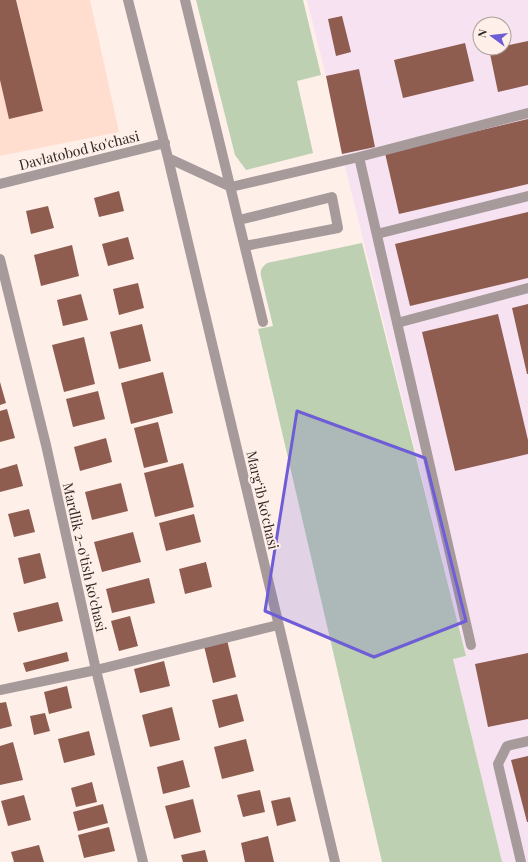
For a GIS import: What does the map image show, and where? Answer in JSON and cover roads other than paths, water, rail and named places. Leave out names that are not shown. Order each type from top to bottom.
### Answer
[{"type":"street","name":"Marg‘ib ko‘chasi","points":[[128,0],[165,143],[335,862]]},
{"type":"street","points":[[185,0],[263,322]]},
{"type":"street","points":[[168,158],[231,187],[359,158],[528,113]]},
{"type":"street","name":"Davlatobod ko'chasi","points":[[0,184],[165,143]]},
{"type":"street","points":[[359,158],[471,645]]},
{"type":"street","points":[[377,234],[528,196]]},
{"type":"street","points":[[239,220],[332,197],[338,228],[245,246]]},
{"type":"street","name":"Mardlik 2-o'tish ko'chasi","points":[[0,259],[46,445],[96,670],[143,862]]},
{"type":"street","points":[[397,323],[528,288]]},
{"type":"street","points":[[0,690],[96,670],[278,625]]},
{"type":"street","points":[[521,862],[498,764],[507,746],[528,741]]}]
